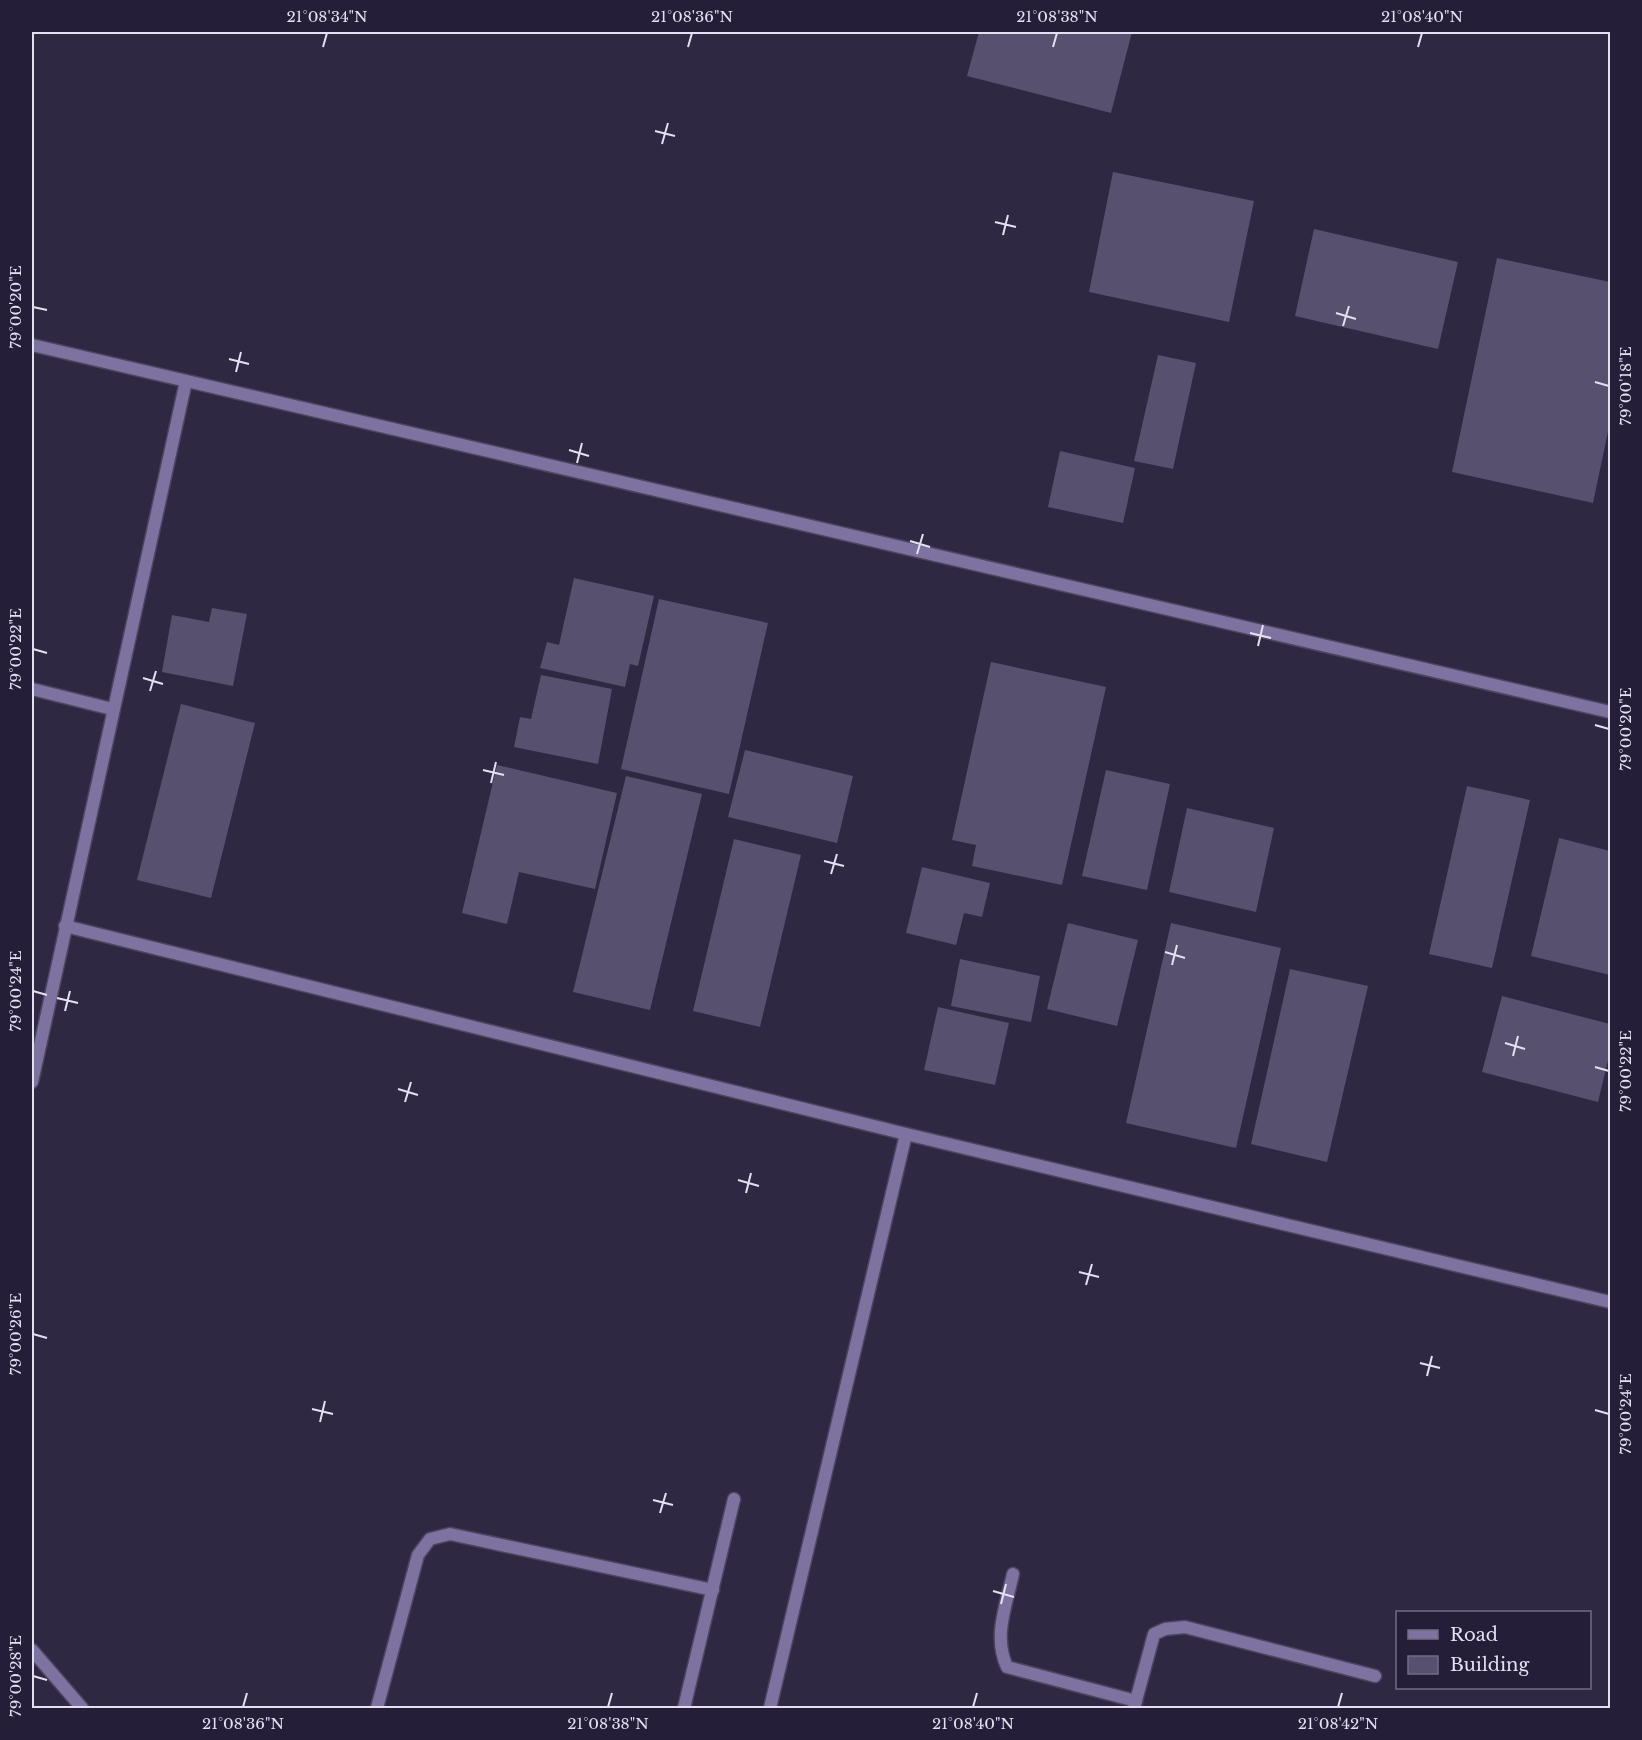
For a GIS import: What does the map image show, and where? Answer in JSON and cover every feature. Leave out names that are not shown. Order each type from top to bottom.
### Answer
[{"type":"street","points":[[32,345],[1611,712]]},
{"type":"street","points":[[32,1082],[112,709],[186,381]]},
{"type":"street","points":[[32,688],[112,709]]},
{"type":"street","points":[[65,926],[906,1134],[1611,1302]]},
{"type":"street","points":[[770,1708],[906,1134]]},
{"type":"street","points":[[684,1708],[734,1499]]},
{"type":"street","points":[[377,1708],[418,1555],[430,1539],[450,1534],[713,1590]]},
{"type":"street","points":[[1013,1574],[1000,1630],[1001,1653],[1007,1667],[1135,1705],[1154,1634],[1166,1629],[1185,1627],[1376,1676]]},
{"type":"street","points":[[32,1650],[82,1708]]},
{"type":"building","points":[[979,32],[1132,32],[1111,113],[967,76]]},
{"type":"building","points":[[1113,172],[1254,201],[1229,322],[1089,292]]},
{"type":"building","points":[[1314,229],[1458,262],[1438,349],[1295,316]]},
{"type":"building","points":[[1497,258],[1610,282],[1610,422],[1593,503],[1452,472]]},
{"type":"building","points":[[1158,355],[1196,363],[1173,469],[1134,461]]},
{"type":"building","points":[[1060,451],[1135,468],[1123,523],[1048,507]]},
{"type":"building","points":[[574,578],[654,596],[638,666],[630,664],[625,687],[540,668],[547,642],[559,645]]},
{"type":"building","points":[[659,599],[768,623],[729,794],[621,769]]},
{"type":"building","points":[[212,608],[247,614],[233,686],[162,672],[172,615],[209,622]]},
{"type":"building","points":[[991,662],[1106,687],[1062,885],[972,866],[976,845],[952,840]]},
{"type":"building","points":[[541,675],[612,689],[598,764],[514,747],[520,717],[531,719]]},
{"type":"building","points":[[181,704],[255,723],[211,898],[137,880]]},
{"type":"building","points":[[745,750],[853,776],[837,843],[728,817]]},
{"type":"building","points":[[497,765],[617,793],[595,889],[519,872],[507,924],[462,913]]},
{"type":"building","points":[[1106,770],[1170,784],[1147,890],[1082,876]]},
{"type":"building","points":[[626,776],[702,794],[650,1010],[573,992]]},
{"type":"building","points":[[1467,786],[1530,800],[1492,968],[1429,954]]},
{"type":"building","points":[[1187,808],[1274,828],[1256,912],[1169,892]]},
{"type":"building","points":[[1559,838],[1610,851],[1610,975],[1531,956]]},
{"type":"building","points":[[734,839],[801,855],[760,1027],[693,1011]]},
{"type":"building","points":[[922,867],[990,883],[982,917],[964,913],[956,945],[906,933]]},
{"type":"building","points":[[1068,923],[1138,940],[1117,1026],[1047,1009]]},
{"type":"building","points":[[1171,923],[1281,948],[1236,1148],[1126,1123]]},
{"type":"building","points":[[960,959],[1040,976],[1031,1022],[951,1006]]},
{"type":"building","points":[[1290,969],[1368,986],[1327,1162],[1251,1144]]},
{"type":"building","points":[[1502,996],[1610,1024],[1610,1052],[1598,1102],[1482,1072]]},
{"type":"building","points":[[938,1007],[1009,1023],[995,1085],[924,1070]]}]
